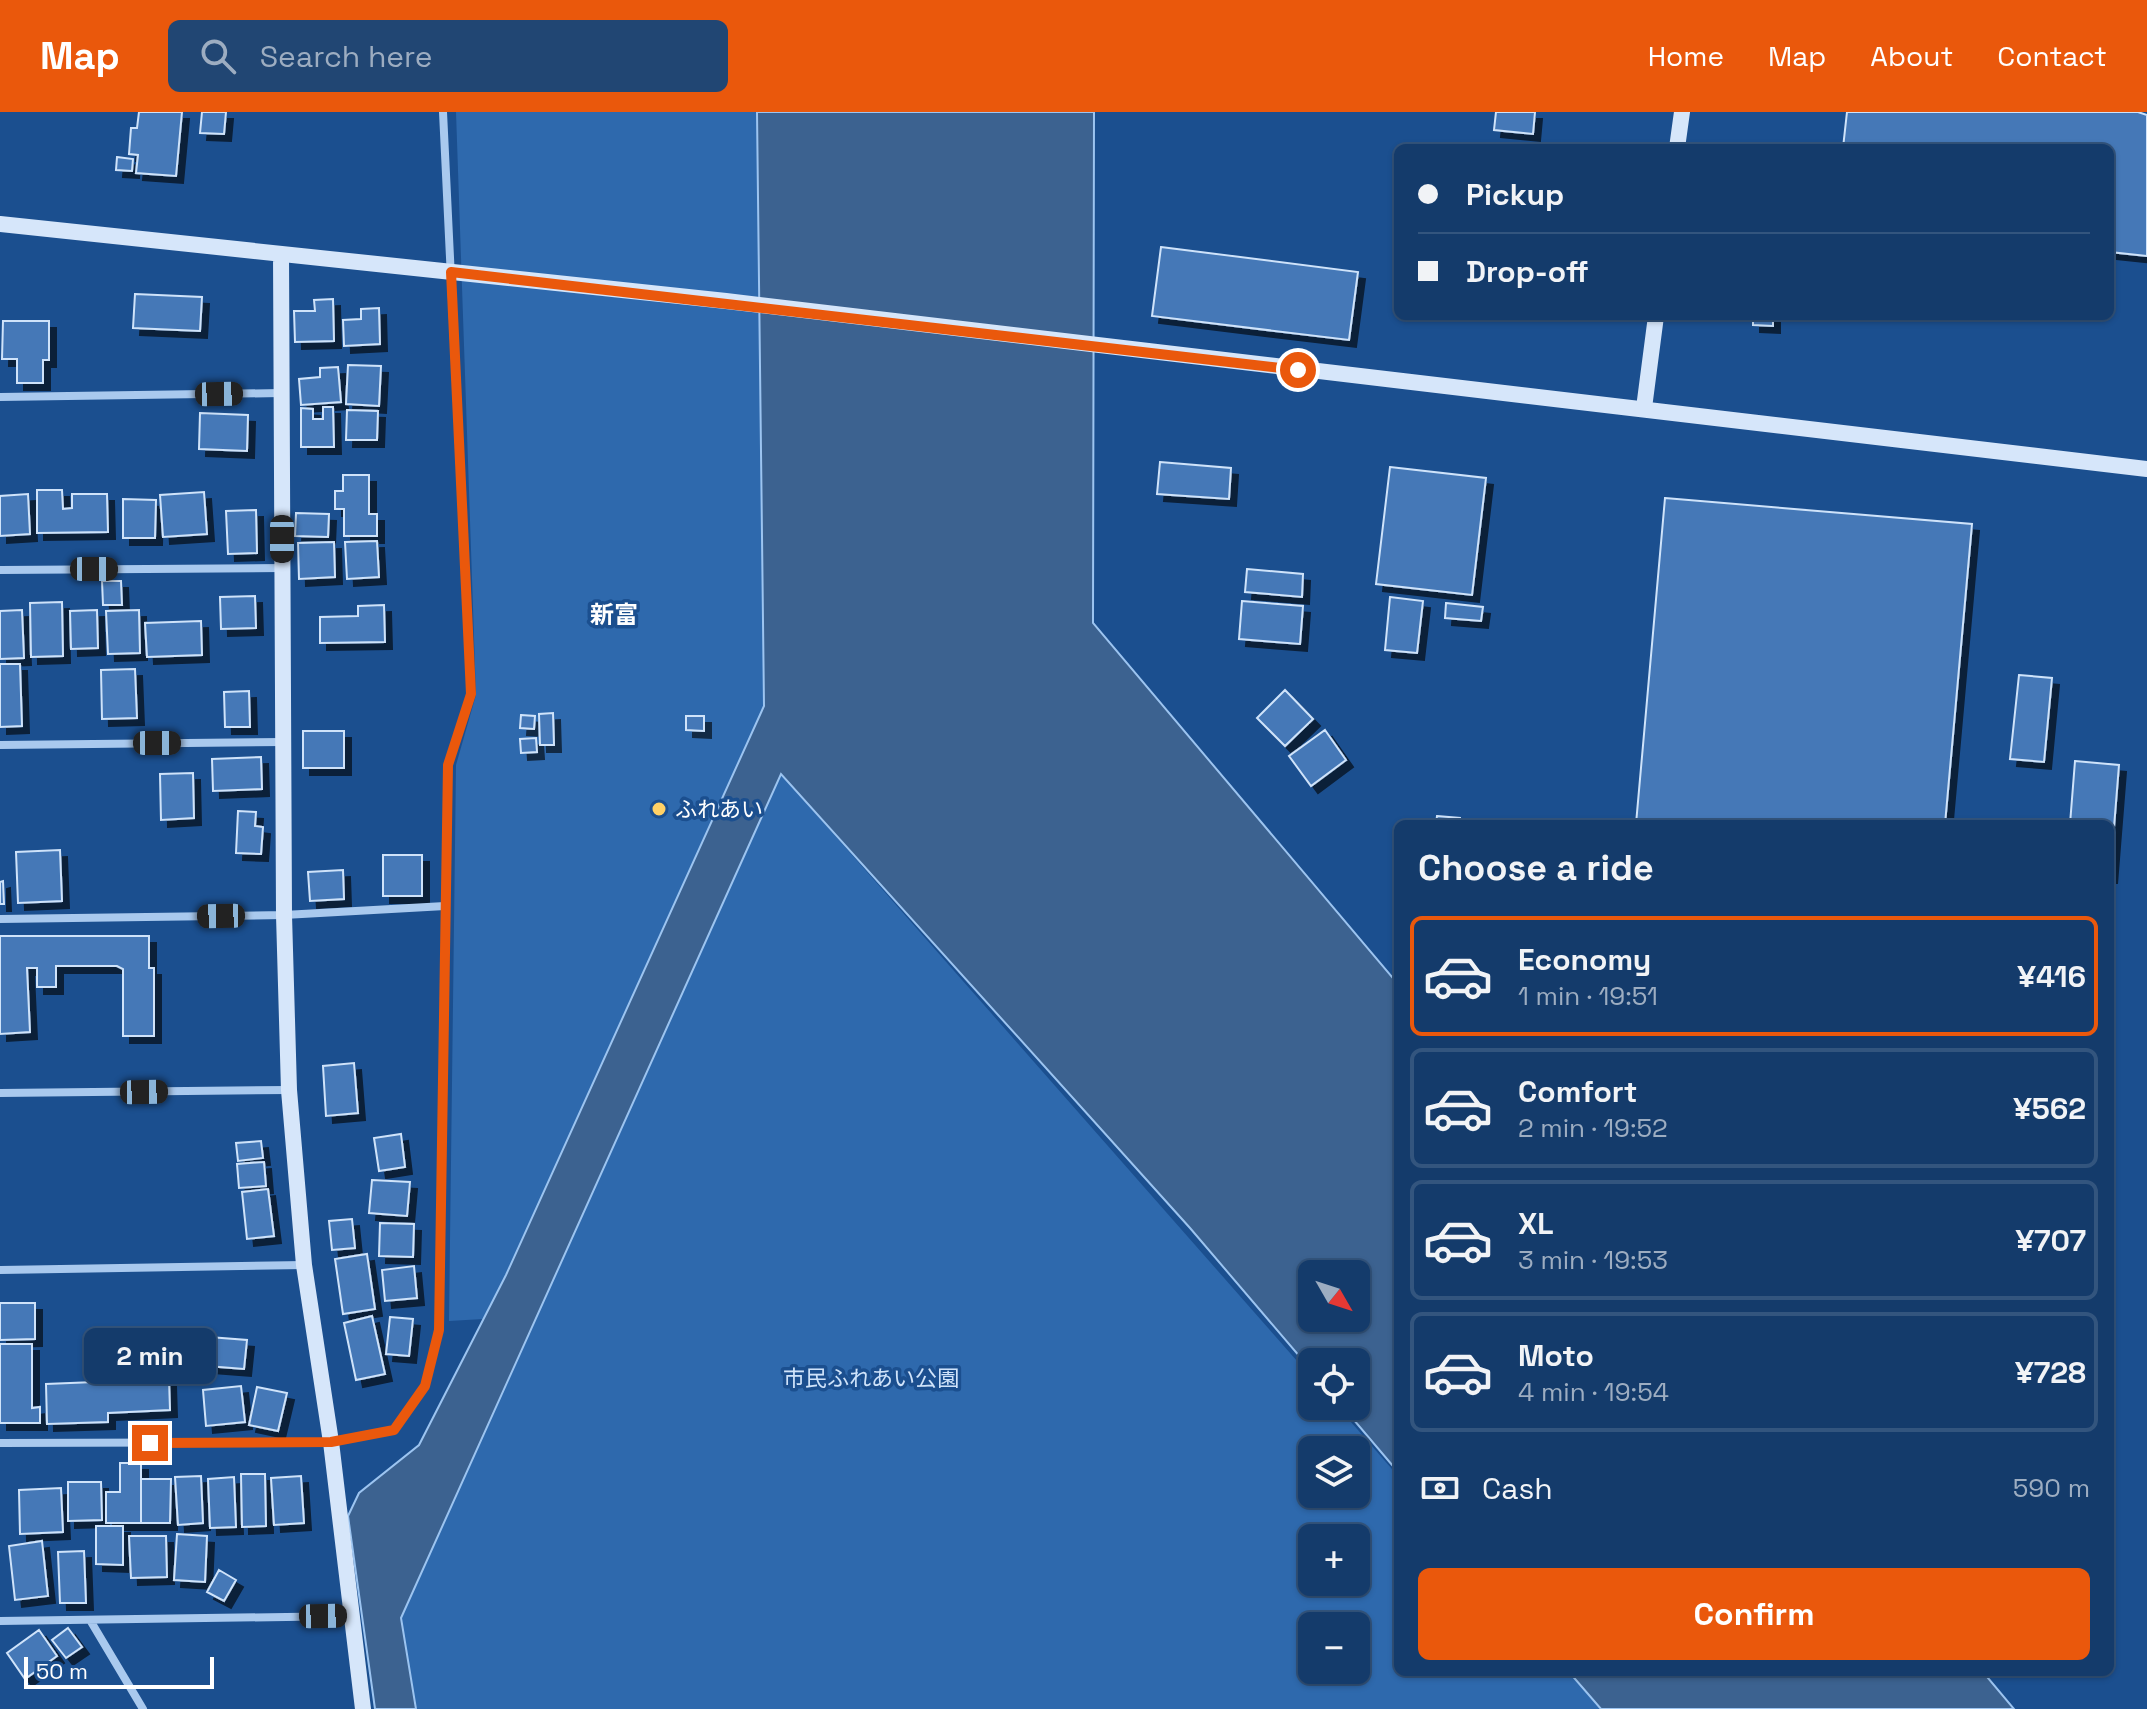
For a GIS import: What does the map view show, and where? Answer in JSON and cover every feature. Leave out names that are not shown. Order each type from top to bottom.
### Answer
[{"type":"street","points":[[0,1443],[331,1442],[394,1430],[425,1386],[439,1330],[448,765],[471,694],[443,112]]},
{"type":"street","points":[[1678,144],[1682,112]]},
{"type":"street","points":[[0,224],[726,301],[1141,353],[1644,408],[2147,469]]},
{"type":"street","points":[[281,254],[284,915],[289,1090],[304,1265],[331,1442],[363,1709]]},
{"type":"street","points":[[1644,408],[1655,320]]},
{"type":"street","points":[[0,397],[281,393]]},
{"type":"street","points":[[0,570],[282,568]]},
{"type":"street","points":[[0,745],[283,742]]},
{"type":"street","points":[[0,919],[284,915],[445,906]]},
{"type":"street","points":[[0,1093],[289,1090]]},
{"type":"street","points":[[0,1270],[304,1265]]},
{"type":"street","points":[[0,1621],[352,1616]]},
{"type":"street","points":[[90,1620],[143,1709]]},
{"type":"green space","points":[[456,112],[758,112],[764,706],[506,1275],[483,1319],[449,1321],[456,765],[476,695]]},
{"type":"green space","name":"市民ふれあい公園","points":[[780,773],[1298,1362],[1298,1420],[1349,1420],[1363,1436],[1298,1436],[1298,1508],[1370,1508],[1370,1444],[1394,1471],[1394,1676],[1574,1676],[1603,1709],[416,1709],[401,1618]]},
{"type":"shaded area","points":[[757,112],[1094,112],[1093,623],[1394,979],[1394,1467],[1354,1420],[1370,1420],[1370,1348],[1298,1348],[1298,1355],[1190,1228],[781,774],[401,1618],[416,1709],[375,1709],[348,1516],[359,1493],[419,1445],[506,1275],[764,706]]},
{"type":"shaded area","points":[[1572,1676],[1986,1676],[2014,1709],[1601,1709]]},
{"type":"building","points":[[139,112],[182,112],[176,176],[136,173],[138,155],[129,154],[131,128],[137,128]]},
{"type":"building","points":[[202,112],[226,112],[224,134],[200,133]]},
{"type":"building","points":[[1496,112],[1535,112],[1533,134],[1494,130]]},
{"type":"building","points":[[1847,112],[2138,112],[2147,115],[2147,256],[2114,252],[2114,144],[1843,144]]},
{"type":"building","points":[[117,157],[133,159],[132,171],[116,170]]},
{"type":"building","points":[[1161,247],[1358,272],[1349,340],[1152,316]]},
{"type":"building","points":[[135,294],[202,297],[200,331],[133,328]]},
{"type":"building","points":[[333,299],[334,341],[295,342],[294,311],[315,311],[314,300]]},
{"type":"building","points":[[379,308],[380,344],[344,346],[343,320],[361,319],[361,309]]},
{"type":"building","points":[[1753,320],[1773,320],[1773,326],[1753,325]]},
{"type":"building","points":[[3,321],[49,321],[49,360],[43,360],[43,383],[17,383],[17,359],[2,359]]},
{"type":"building","points":[[348,365],[381,366],[379,406],[346,404]]},
{"type":"building","points":[[338,367],[341,402],[301,405],[299,379],[320,377],[320,368]]},
{"type":"building","points":[[323,407],[333,407],[334,447],[301,447],[301,408],[313,409],[313,419],[323,419]]},
{"type":"building","points":[[347,410],[378,411],[377,440],[346,440]]},
{"type":"building","points":[[200,413],[248,415],[247,451],[199,449]]},
{"type":"building","points":[[1160,462],[1231,468],[1229,499],[1157,494]]},
{"type":"building","points":[[1390,467],[1486,478],[1472,595],[1376,584]]},
{"type":"building","points":[[343,475],[369,475],[369,514],[377,514],[377,536],[344,536],[344,509],[335,509],[335,491],[343,491]]},
{"type":"building","points":[[37,490],[62,490],[63,509],[72,508],[72,494],[107,494],[108,532],[37,533]]},
{"type":"building","points":[[204,492],[207,534],[163,537],[160,495]]},
{"type":"building","points":[[28,494],[30,534],[0,536],[0,496]]},
{"type":"building","points":[[1665,498],[1972,524],[1945,820],[1636,820]]},
{"type":"building","points":[[123,499],[156,500],[155,538],[123,538]]},
{"type":"building","points":[[256,510],[257,553],[228,554],[226,511]]},
{"type":"building","points":[[296,513],[329,514],[328,537],[295,536]]},
{"type":"building","points":[[377,541],[379,577],[347,579],[345,542]]},
{"type":"building","points":[[334,542],[335,577],[299,579],[298,543]]},
{"type":"building","points":[[1247,569],[1303,574],[1302,597],[1245,592]]},
{"type":"building","points":[[102,581],[121,581],[122,605],[103,605]]},
{"type":"building","points":[[255,596],[256,628],[221,629],[220,597]]},
{"type":"building","points":[[1390,597],[1423,601],[1417,653],[1385,650]]},
{"type":"building","points":[[1242,601],[1303,606],[1300,644],[1239,639]]},
{"type":"building","points":[[62,602],[63,656],[31,657],[30,603]]},
{"type":"building","points":[[1446,603],[1483,607],[1481,621],[1445,618]]},
{"type":"building","points":[[384,605],[385,642],[320,643],[320,617],[358,616],[358,606]]},
{"type":"building","points":[[22,610],[24,658],[0,659],[0,611]]},
{"type":"building","points":[[97,610],[98,648],[71,649],[70,611]]},
{"type":"building","points":[[139,610],[140,653],[108,654],[106,611]]},
{"type":"building","points":[[201,621],[202,655],[147,657],[145,623]]},
{"type":"building","points":[[0,664],[20,664],[22,726],[0,727]]},
{"type":"building","points":[[135,669],[137,718],[102,719],[101,670]]},
{"type":"building","points":[[2019,675],[2052,678],[2044,762],[2010,759]]},
{"type":"building","points":[[1285,690],[1313,719],[1285,746],[1257,718]]},
{"type":"building","points":[[249,691],[250,727],[225,727],[224,692]]},
{"type":"building","points":[[553,713],[554,745],[540,745],[539,714]]},
{"type":"building","points":[[521,715],[535,716],[534,729],[520,728]]},
{"type":"building","points":[[686,716],[704,716],[704,731],[686,730]]},
{"type":"building","points":[[1325,730],[1346,760],[1311,786],[1289,756]]},
{"type":"building","points":[[303,731],[344,731],[344,768],[303,768]]},
{"type":"building","points":[[536,738],[537,752],[521,753],[520,739]]},
{"type":"building","points":[[261,757],[262,789],[213,791],[212,759]]},
{"type":"building","points":[[2075,761],[2119,765],[2114,827],[2114,820],[2070,820]]},
{"type":"building","points":[[193,773],[194,818],[161,820],[160,774]]},
{"type":"building","points":[[238,811],[256,812],[255,826],[263,827],[261,854],[236,853]]},
{"type":"building","points":[[1437,816],[1460,818],[1460,820],[1436,820]]},
{"type":"building","points":[[60,850],[62,901],[18,903],[16,852]]},
{"type":"building","points":[[383,855],[422,855],[422,896],[383,896]]},
{"type":"building","points":[[343,870],[344,899],[310,901],[308,872]]},
{"type":"building","points":[[3,881],[4,904],[0,904],[0,882]]},
{"type":"building","points":[[0,936],[149,936],[149,968],[154,968],[154,1036],[123,1036],[123,969],[117,966],[56,966],[56,987],[37,987],[37,968],[27,968],[30,1032],[0,1034]]},
{"type":"building","points":[[354,1063],[358,1113],[326,1116],[323,1066]]},
{"type":"building","points":[[401,1134],[405,1167],[379,1171],[374,1138]]},
{"type":"building","points":[[261,1141],[263,1158],[238,1161],[236,1143]]},
{"type":"building","points":[[264,1162],[266,1186],[239,1188],[237,1164]]},
{"type":"building","points":[[372,1180],[410,1182],[407,1216],[369,1213]]},
{"type":"building","points":[[268,1189],[274,1236],[247,1239],[242,1192]]},
{"type":"building","points":[[352,1219],[355,1248],[332,1250],[329,1221]]},
{"type":"building","points":[[380,1223],[414,1224],[413,1257],[379,1256]]},
{"type":"building","points":[[367,1254],[375,1309],[343,1314],[335,1259]]},
{"type":"building","points":[[414,1266],[417,1298],[385,1301],[382,1270]]},
{"type":"building","points":[[0,1303],[35,1303],[35,1339],[0,1340]]},
{"type":"building","points":[[372,1316],[385,1374],[356,1380],[344,1323]]},
{"type":"building","points":[[390,1317],[413,1319],[409,1356],[386,1354]]},
{"type":"building","points":[[209,1337],[247,1340],[244,1369],[207,1366]]},
{"type":"building","points":[[0,1344],[32,1344],[32,1408],[40,1407],[40,1423],[0,1423]]},
{"type":"building","points":[[169,1379],[170,1410],[108,1413],[108,1422],[47,1424],[46,1384]]},
{"type":"building","points":[[241,1386],[245,1422],[206,1426],[203,1390]]},
{"type":"building","points":[[257,1387],[287,1393],[278,1431],[249,1425]]},
{"type":"building","points":[[120,1463],[141,1463],[141,1523],[106,1523],[106,1492],[120,1492]]},
{"type":"building","points":[[241,1474],[265,1474],[266,1526],[242,1527]]},
{"type":"building","points":[[201,1476],[203,1523],[178,1525],[175,1477]]},
{"type":"building","points":[[301,1476],[304,1523],[274,1525],[271,1478]]},
{"type":"building","points":[[234,1477],[236,1527],[210,1528],[208,1479]]},
{"type":"building","points":[[141,1479],[171,1479],[170,1523],[141,1523]]},
{"type":"building","points":[[68,1482],[101,1482],[102,1520],[68,1521]]},
{"type":"building","points":[[61,1488],[63,1532],[20,1534],[19,1490]]},
{"type":"building","points":[[96,1526],[123,1526],[123,1565],[96,1564]]},
{"type":"building","points":[[177,1534],[207,1536],[205,1582],[174,1580]]},
{"type":"building","points":[[129,1536],[166,1536],[167,1577],[131,1578]]},
{"type":"building","points":[[42,1541],[48,1596],[15,1600],[9,1546]]},
{"type":"building","points":[[84,1551],[86,1603],[60,1603],[58,1552]]},
{"type":"building","points":[[219,1570],[236,1580],[224,1601],[207,1592]]},
{"type":"building","points":[[68,1628],[82,1647],[66,1658],[52,1640]]},
{"type":"building","points":[[39,1630],[57,1656],[25,1679],[7,1653]]},
{"type":"place","name":"ふれあい","points":[[659,809]]},
{"type":"district","name":"新富","points":[[614,614]]},
{"type":"route","points":[[150,1443],[331,1442],[394,1430],[425,1386],[439,1330],[448,765],[471,694],[451,272],[726,301],[1298,370]]}]
